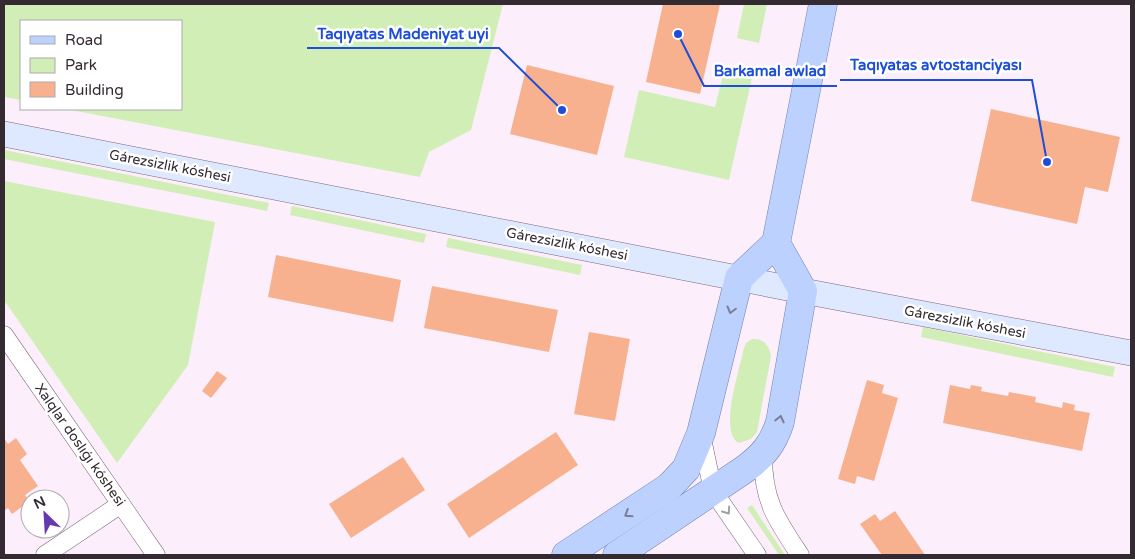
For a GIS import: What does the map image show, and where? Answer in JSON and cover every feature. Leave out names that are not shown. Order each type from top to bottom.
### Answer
[{"type":"main road","points":[[566,555],[669,488],[686,469],[701,433],[740,278],[776,243],[823,4]]},
{"type":"main road","points":[[617,555],[763,456],[774,440],[780,422],[803,291],[776,243]]},
{"type":"street","name":"Gárezsizlik kóshesi","points":[[4,134],[803,291],[1131,353]]},
{"type":"street","name":"Xalqlar doslıǵı kóshesi","points":[[4,335],[156,555]]},
{"type":"street","points":[[701,433],[713,491],[757,555]]},
{"type":"street","points":[[763,456],[763,476],[767,498],[776,518],[800,555]]},
{"type":"street","points":[[45,555],[121,504]]},
{"type":"green space","points":[[4,4],[503,4],[471,130],[429,152],[420,177],[71,110],[182,110],[182,20],[20,20],[20,100],[4,97]]},
{"type":"green space","points":[[744,4],[767,4],[759,43],[737,38]]},
{"type":"green space","points":[[725,67],[753,73],[729,180],[624,157],[639,90],[715,107]]},
{"type":"green space","points":[[4,150],[269,203],[267,211],[4,159]]},
{"type":"green space","points":[[4,181],[215,222],[188,365],[117,463],[4,300]]},
{"type":"green space","points":[[292,206],[426,234],[424,243],[290,215]]},
{"type":"green space","points":[[448,238],[582,265],[580,275],[446,247]]},
{"type":"green space","points":[[923,327],[1115,367],[1113,377],[921,337]]},
{"type":"green space","points":[[752,339],[763,341],[769,349],[771,356],[757,432],[751,439],[739,443],[733,437],[730,427],[730,414],[744,348],[746,343]]},
{"type":"green space","points":[[752,505],[785,555],[779,555],[747,508]]},
{"type":"building","points":[[663,4],[720,4],[700,94],[646,82]]},
{"type":"building","points":[[527,65],[614,86],[597,155],[510,134]]},
{"type":"building","points":[[991,109],[1120,137],[1108,192],[1085,187],[1077,224],[971,201]]},
{"type":"building","points":[[276,255],[401,280],[393,322],[268,297]]},
{"type":"building","points":[[432,286],[558,310],[549,352],[424,328]]},
{"type":"building","points":[[589,332],[630,339],[615,421],[574,414]]},
{"type":"building","points":[[217,371],[227,378],[211,398],[202,391]]},
{"type":"building","points":[[867,380],[884,385],[882,393],[898,398],[874,481],[857,476],[855,484],[838,479]]},
{"type":"building","points":[[950,385],[970,389],[971,385],[982,387],[981,391],[1008,396],[1009,392],[1036,397],[1035,402],[1062,408],[1063,402],[1075,405],[1074,410],[1090,413],[1082,451],[943,423]]},
{"type":"building","points":[[556,432],[578,465],[469,538],[447,504]]},
{"type":"building","points":[[4,438],[8,444],[16,438],[27,454],[20,460],[38,486],[34,489],[20,489],[20,508],[12,514],[8,508],[4,511]]},
{"type":"building","points":[[403,457],[425,490],[351,538],[329,504]]},
{"type":"building","points":[[895,511],[925,555],[882,555],[860,524],[875,514],[880,521]]},
{"type":"place","name":"Barkamal awlad","points":[[678,34]]},
{"type":"place","name":"Taqıyatas Madeniyat uyi","points":[[562,110]]},
{"type":"place","name":"Taqıyatas avtostanciyası","points":[[1047,162]]}]
